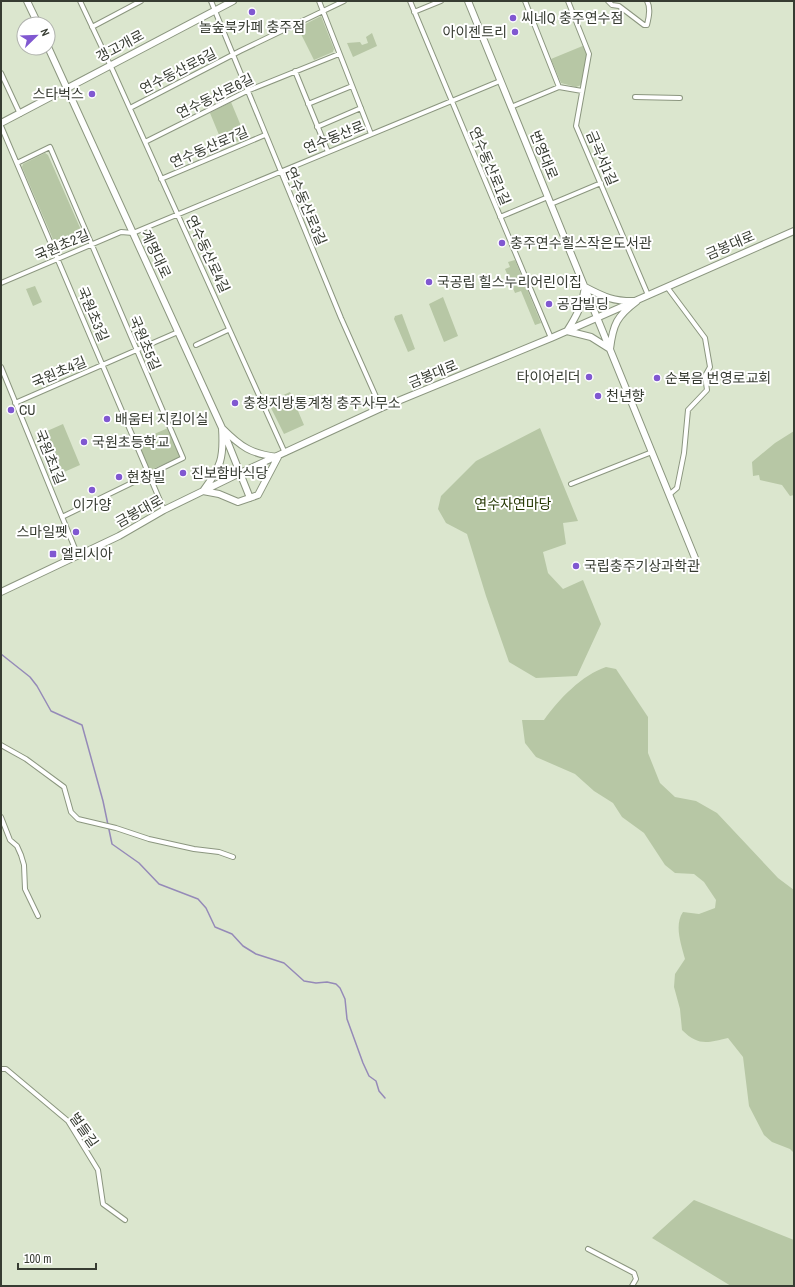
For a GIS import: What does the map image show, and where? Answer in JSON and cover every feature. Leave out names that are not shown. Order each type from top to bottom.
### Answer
[{"type":"street","points":[[27,1],[34,16]]},
{"type":"street","name":"연수동산로4길","points":[[80,1],[286,453]]},
{"type":"street","points":[[92,27],[142,1]]},
{"type":"street","name":"연수동산로3길","points":[[210,1],[280,172],[381,408]]},
{"type":"street","name":"갱고개로","points":[[1,124],[233,1]]},
{"type":"street","points":[[319,1],[371,134]]},
{"type":"street","name":"연수동산로5길","points":[[130,108],[233,55],[344,1]]},
{"type":"street","name":"연수동산로1길","points":[[410,1],[551,338]]},
{"type":"street","points":[[414,12],[441,1]]},
{"type":"street","name":"번영대로","points":[[468,1],[695,558]]},
{"type":"street","points":[[525,1],[559,87]]},
{"type":"street","name":"금곡서1길","points":[[568,1],[589,54],[576,126],[648,296]]},
{"type":"street","points":[[608,1],[612,5],[619,6],[644,25],[647,25],[650,6],[647,1]]},
{"type":"street","name":"연수동산로6길","points":[[145,142],[247,91],[339,54]]},
{"type":"street","name":"계명대로","points":[[52,56],[222,428],[250,498]]},
{"type":"street","points":[[295,71],[328,152]]},
{"type":"street","points":[[1,73],[20,114]]},
{"type":"street","name":"연수동산로","points":[[133,233],[500,81]]},
{"type":"street","points":[[308,104],[352,86]]},
{"type":"street","points":[[511,107],[559,87],[582,91]]},
{"type":"street","points":[[635,97],[680,98]]},
{"type":"street","points":[[317,127],[361,108]]},
{"type":"street","name":"국원초3길","points":[[1,124],[164,510]]},
{"type":"street","name":"연수동산로7길","points":[[161,179],[265,135]]},
{"type":"street","name":"국원초5길","points":[[17,162],[50,147],[183,458],[148,473],[62,517]]},
{"type":"street","points":[[551,204],[601,183]]},
{"type":"street","points":[[500,217],[548,197]]},
{"type":"street","name":"금봉대로","points":[[1,592],[119,536],[164,510],[240,473],[278,457],[381,408],[598,318],[794,231]]},
{"type":"street","name":"국원초2길","points":[[1,283],[121,232],[133,233]]},
{"type":"street","points":[[585,287],[606,298],[619,302],[636,301],[622,312],[616,322],[613,329],[610,349],[591,337],[567,331],[580,309],[585,287]]},
{"type":"street","points":[[667,287],[705,338],[710,367],[705,376],[706,390],[688,410],[684,452],[677,488],[670,494]]},
{"type":"street","points":[[196,345],[228,330]]},
{"type":"street","name":"국원초4길","points":[[15,403],[178,332]]},
{"type":"street","name":"국원초1길","points":[[1,367],[78,556]]},
{"type":"street","points":[[1,386],[7,384]]},
{"type":"street","points":[[222,428],[242,447],[258,453],[278,457],[258,495],[238,502],[219,494],[204,491],[220,466],[223,443],[222,428]]},
{"type":"street","points":[[571,484],[652,452]]},
{"type":"street","points":[[1,746],[26,758],[64,786],[71,812],[78,819],[150,840],[194,849],[219,852],[233,857]]},
{"type":"street","points":[[1,817],[10,840],[17,846],[21,855],[24,865],[25,889],[38,916]]},
{"type":"street","name":"벌들길","points":[[1,1069],[6,1070],[68,1122],[98,1170],[103,1204],[125,1220]]},
{"type":"street","points":[[588,1249],[634,1273],[636,1279],[632,1286]]},
{"type":"green space","points":[[321,16],[334,49],[333,52],[314,60],[298,28]]},
{"type":"green space","points":[[372,33],[377,46],[353,57],[347,43],[360,42],[362,45],[368,43],[366,37]]},
{"type":"green space","points":[[585,45],[589,54],[584,84],[576,87],[561,83],[551,59]]},
{"type":"green space","points":[[231,102],[246,138],[224,147],[210,113]]},
{"type":"green space","points":[[45,153],[48,155],[85,239],[84,242],[62,252],[58,251],[22,167],[23,164]]},
{"type":"green space","points":[[515,260],[541,323],[535,325],[521,291],[515,293],[505,269],[510,267],[508,262]]},
{"type":"green space","points":[[35,286],[42,302],[33,306],[26,289]]},
{"type":"green space","points":[[443,297],[458,336],[444,342],[429,304]]},
{"type":"green space","points":[[402,314],[415,349],[408,352],[394,319],[395,316]]},
{"type":"green space","points":[[290,392],[304,425],[284,434],[268,402]]},
{"type":"green space","points":[[63,424],[80,465],[55,476],[38,435]]},
{"type":"green space","points":[[168,428],[180,456],[179,458],[150,470],[147,469],[136,442]]},
{"type":"green space","name":"연수자연마당","points":[[540,428],[578,521],[563,523],[566,544],[543,552],[548,573],[563,589],[583,580],[601,624],[577,676],[536,678],[509,662],[486,596],[467,534],[446,523],[438,509],[441,496],[476,461]]},
{"type":"green space","points":[[794,431],[794,495],[790,496],[782,485],[760,480],[759,475],[753,476],[752,462],[775,443]]},
{"type":"green space","points":[[606,667],[616,669],[648,717],[648,753],[660,783],[675,797],[696,801],[717,813],[778,878],[794,890],[794,1153],[790,1149],[772,1142],[764,1135],[749,1106],[743,1057],[728,1038],[703,1042],[693,1039],[682,1030],[680,1009],[674,987],[675,974],[685,959],[679,935],[680,917],[683,912],[699,914],[715,908],[716,900],[704,882],[694,874],[675,873],[665,865],[644,833],[622,817],[613,803],[594,791],[575,774],[536,757],[525,743],[522,720],[544,720],[564,696],[580,682]]},
{"type":"green space","points":[[694,1200],[794,1240],[794,1286],[731,1286],[652,1238]]},
{"type":"waterway","points":[[1,654],[30,677],[37,686],[51,711],[82,725],[103,801],[112,844],[139,863],[159,884],[198,899],[206,908],[215,927],[232,934],[243,946],[256,954],[284,963],[304,981],[336,984],[340,988],[345,999],[347,1019],[363,1063],[369,1076],[376,1081],[379,1091],[385,1098]]},
{"type":"place","name":"놀숲북카페 충주점","points":[[252,12]]},
{"type":"place","name":"씨네Q 충주연수점","points":[[513,18]]},
{"type":"place","name":"아이젠트리","points":[[515,32]]},
{"type":"place","name":"스타벅스","points":[[92,94]]},
{"type":"place","name":"충주연수힐스작은도서관","points":[[502,243]]},
{"type":"place","name":"국공립 힐스누리어린이집","points":[[429,282]]},
{"type":"place","name":"공감빌딩","points":[[549,304]]},
{"type":"place","name":"타이어리더","points":[[589,377]]},
{"type":"place","name":"순복음 번영로교회","points":[[657,378]]},
{"type":"place","name":"천년향","points":[[598,396]]},
{"type":"place","name":"충청지방통계청 충주사무소","points":[[235,403]]},
{"type":"place","name":"CU","points":[[11,410]]},
{"type":"place","name":"배움터 지킴이실","points":[[107,419]]},
{"type":"place","name":"국원초등학교","points":[[84,442]]},
{"type":"place","name":"진보함바식당","points":[[183,473]]},
{"type":"place","name":"현창빌","points":[[119,477]]},
{"type":"place","name":"이가양","points":[[92,490]]},
{"type":"place","name":"스마일펫","points":[[76,532]]},
{"type":"place","name":"엘리시아","points":[[53,554]]},
{"type":"place","name":"국립충주기상과학관","points":[[576,566]]}]
